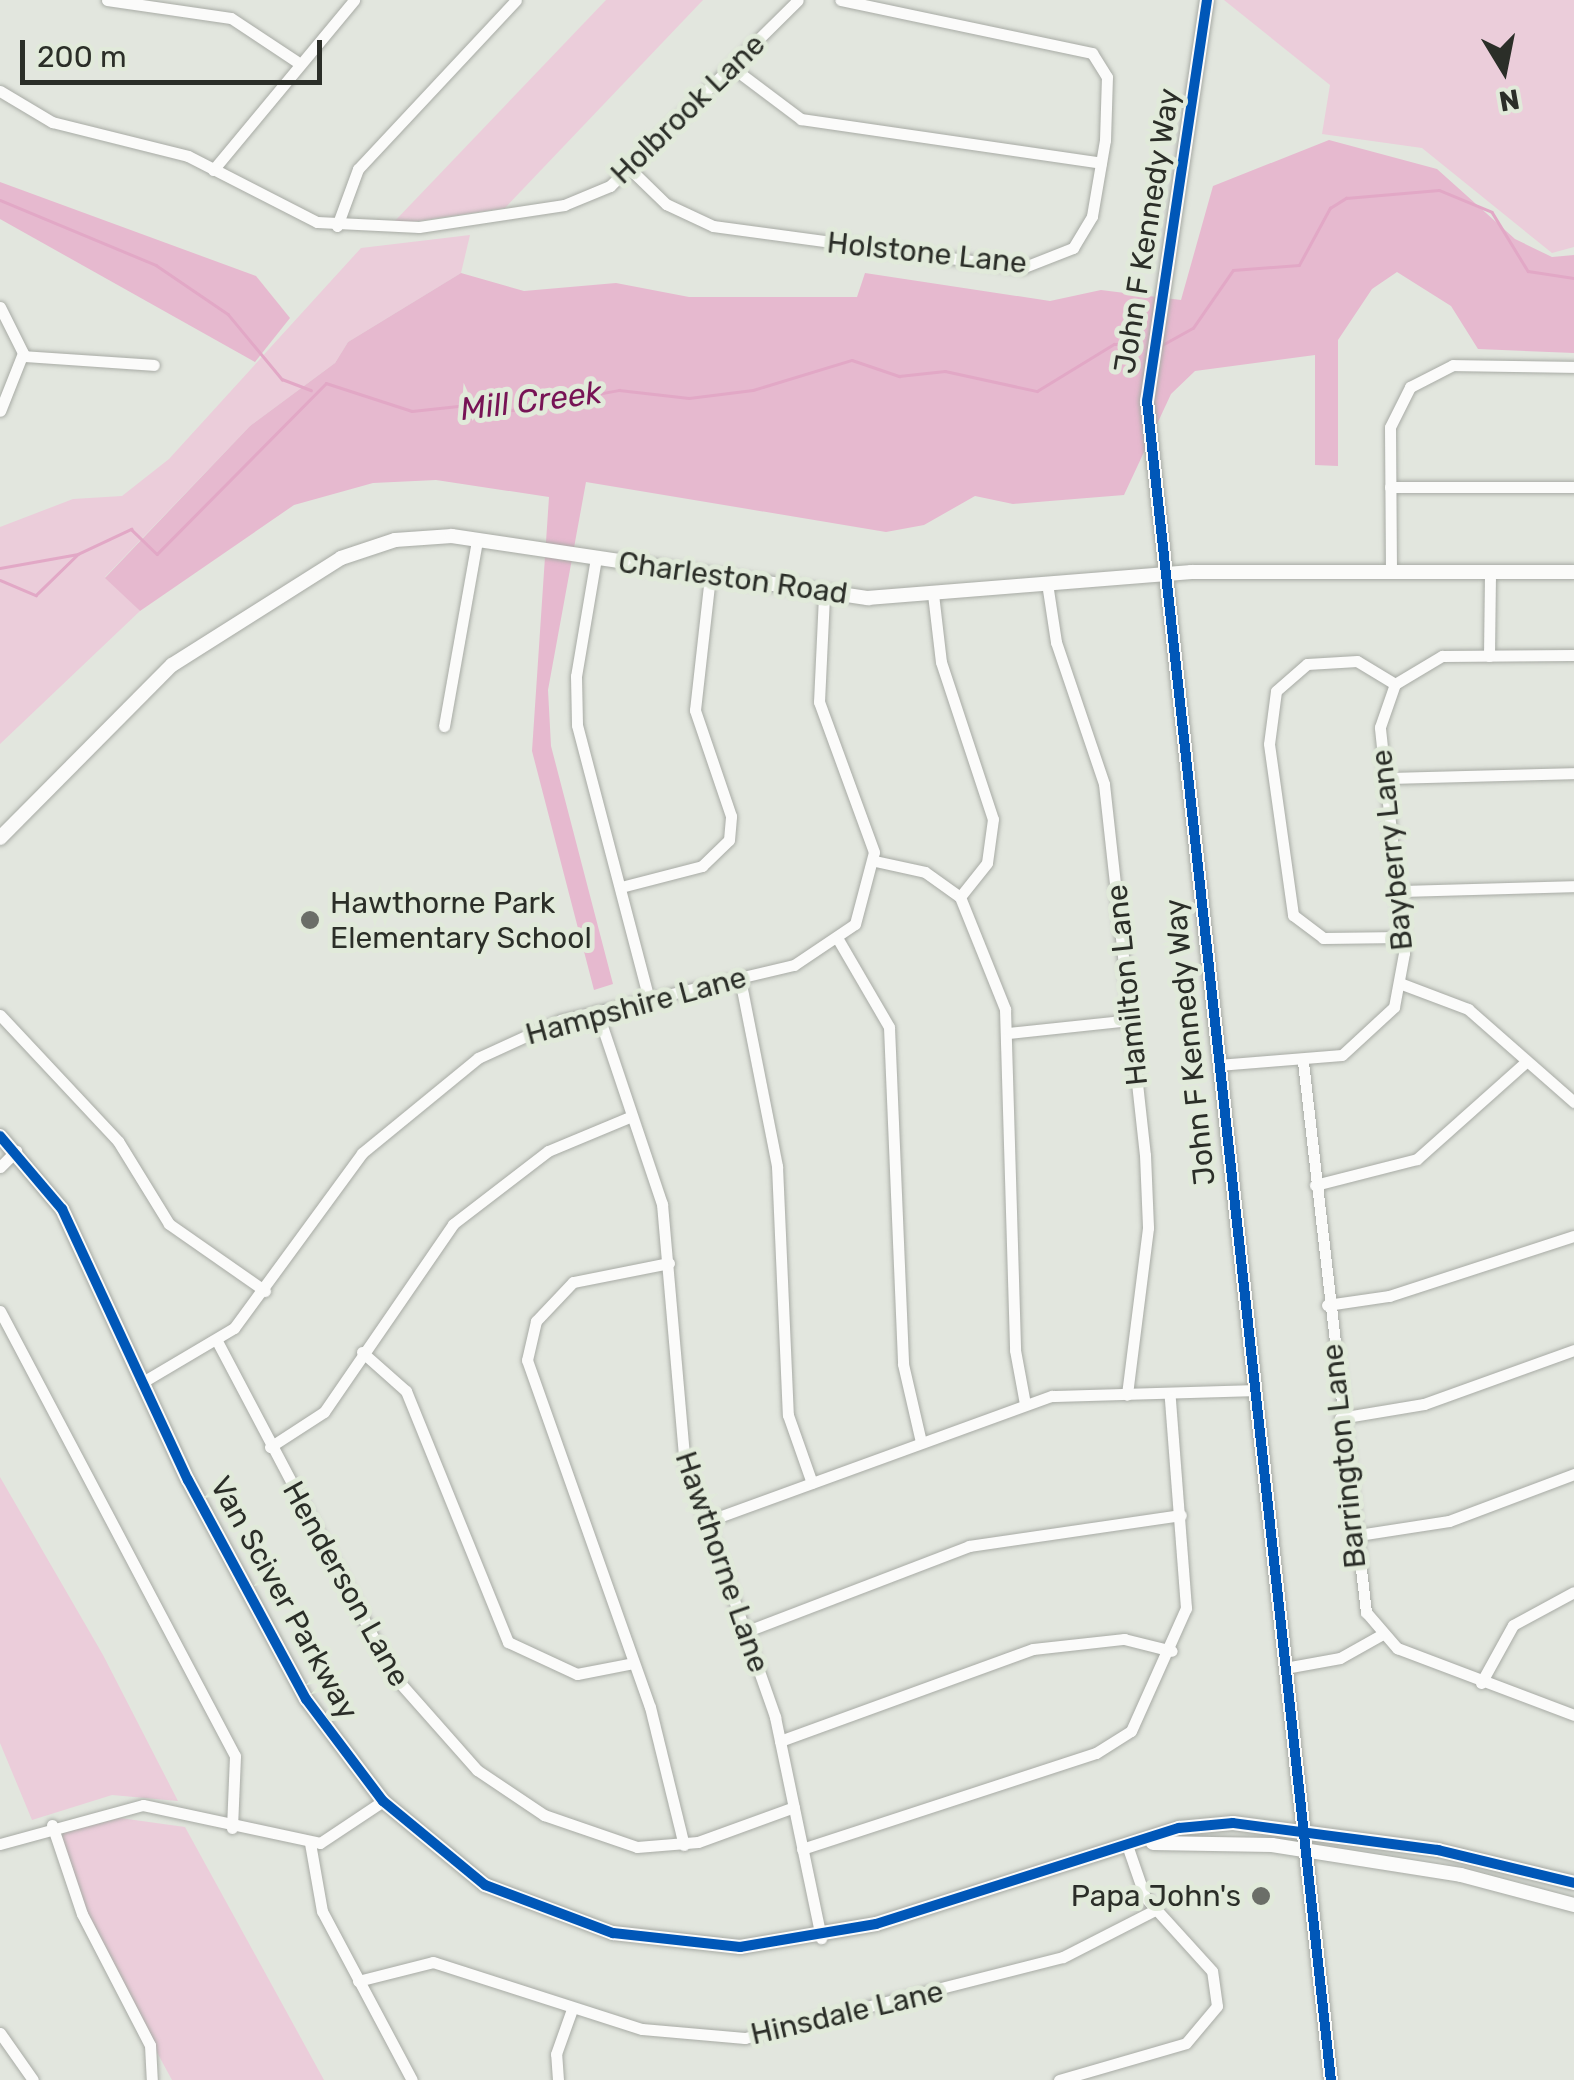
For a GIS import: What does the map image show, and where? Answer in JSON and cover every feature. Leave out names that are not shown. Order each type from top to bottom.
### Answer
[{"type":"street","points":[[107,0],[230,18],[296,61]]},
{"type":"street","points":[[213,170],[296,61],[354,0]]},
{"type":"street","points":[[337,226],[358,169],[516,0]]},
{"type":"street","name":"Holbrook Lane","points":[[0,91],[52,122],[158,146],[213,170],[286,212],[337,226],[383,230],[564,205],[631,170],[798,0]]},
{"type":"street","name":"Holstone Lane","points":[[631,170],[666,204],[713,226],[1022,268],[1078,243],[1100,164],[1107,77],[1082,46],[841,0]]},
{"type":"street","name":"John F Kennedy Way","points":[[1207,0],[1148,364],[1165,573],[1330,2080]]},
{"type":"street","points":[[733,68],[801,119],[1100,164]]},
{"type":"street","points":[[0,307],[23,356],[0,411]]},
{"type":"street","points":[[23,356],[154,365]]},
{"type":"street","points":[[1391,571],[1392,419],[1426,374],[1462,365],[1574,367]]},
{"type":"street","points":[[1390,487],[1574,487]]},
{"type":"street","points":[[444,726],[477,540]]},
{"type":"street","name":"Charleston Road","points":[[0,838],[156,678],[271,599],[376,544],[477,540],[824,594],[933,594],[1165,573],[1574,572]]},
{"type":"street","points":[[596,558],[576,708],[649,999]]},
{"type":"street","points":[[1489,656],[1490,573]]},
{"type":"street","points":[[621,888],[702,866],[729,840],[731,816],[696,710],[710,576]]},
{"type":"street","name":"Hamilton Lane","points":[[1047,583],[1056,642],[1101,767],[1149,1214],[1126,1395]]},
{"type":"street","points":[[824,594],[816,689],[874,862],[863,911],[839,941],[889,1028],[904,1364],[920,1442]]},
{"type":"street","points":[[933,594],[941,662],[992,819],[987,863],[960,897]]},
{"type":"street","points":[[1403,936],[1335,940],[1292,915],[1269,744],[1276,691],[1307,664],[1356,661],[1394,684],[1428,660],[1574,655]]},
{"type":"street","name":"Bayberry Lane","points":[[1218,1065],[1302,1062],[1367,1040],[1402,984],[1403,936],[1380,727],[1394,684]]},
{"type":"street","points":[[1385,778],[1574,772]]},
{"type":"street","points":[[874,862],[925,872],[960,897],[984,942],[1009,1033],[1015,1350],[1025,1404]]},
{"type":"street","points":[[1398,891],[1574,886]]},
{"type":"street","name":"Hampshire Lane","points":[[141,1383],[217,1342],[265,1291],[337,1182],[388,1128],[494,1049],[597,1012],[740,979],[839,941]]},
{"type":"street","points":[[740,979],[777,1166],[788,1416],[812,1483]]},
{"type":"street","points":[[1402,984],[1468,1009],[1574,1102]]},
{"type":"street","name":"Hawthorne Lane","points":[[597,1012],[659,1189],[669,1263],[678,1424],[706,1522],[780,1741],[821,1938]]},
{"type":"street","points":[[0,1015],[118,1140],[169,1224],[265,1291]]},
{"type":"street","points":[[1009,1033],[1130,1020]]},
{"type":"street","name":"Barrington Lane","points":[[1302,1062],[1352,1536],[1366,1612],[1381,1635]]},
{"type":"street","points":[[1315,1185],[1418,1158],[1526,1062]]},
{"type":"street","points":[[270,1446],[315,1421],[420,1261],[466,1213],[548,1152],[632,1116]]},
{"type":"street","name":"Van Sciver Parkway","points":[[0,1136],[62,1210],[141,1383],[306,1698],[382,1801],[466,1874],[585,1926],[694,1946],[821,1938],[1199,1826],[1302,1830],[1574,1883]]},
{"type":"street","points":[[0,1167],[16,1152]]},
{"type":"street","points":[[1327,1305],[1389,1296],[1574,1236]]},
{"type":"street","points":[[669,1263],[573,1282],[536,1321],[527,1360],[633,1663],[684,1846]]},
{"type":"street","points":[[0,1312],[235,1756],[232,1828]]},
{"type":"street","name":"Henderson Lane","points":[[217,1342],[376,1646],[442,1738],[560,1822],[638,1847],[684,1846],[794,1807]]},
{"type":"street","points":[[1340,1418],[1424,1404],[1574,1350]]},
{"type":"street","points":[[362,1352],[406,1391],[508,1642],[577,1674],[633,1663]]},
{"type":"street","points":[[706,1522],[1025,1404],[1252,1390]]},
{"type":"street","points":[[802,1848],[1109,1747],[1140,1720],[1172,1651],[1187,1592],[1170,1398]]},
{"type":"street","points":[[1352,1536],[1449,1521],[1574,1474]]},
{"type":"street","points":[[745,1632],[969,1546],[1181,1515]]},
{"type":"street","points":[[1481,1683],[1513,1625],[1574,1592]]},
{"type":"street","points":[[1285,1668],[1340,1658],[1381,1635],[1481,1683],[1574,1715]]},
{"type":"street","points":[[780,1741],[1033,1649],[1124,1639],[1172,1651]]},
{"type":"street","points":[[0,1844],[52,1825],[143,1806],[310,1843],[338,1836],[382,1801]]},
{"type":"street","points":[[52,1825],[82,1914],[150,2045],[152,2080]]},
{"type":"street","name":"Van Sciver Parkway","points":[[1127,1845],[1228,1841],[1305,1850],[1574,1905]]},
{"type":"street","points":[[310,1843],[316,1897],[412,2080]]},
{"type":"street","points":[[1059,2080],[1186,2043],[1213,2018],[1212,1970],[1155,1910],[1127,1845]]},
{"type":"street","name":"Hinsdale Lane","points":[[358,1981],[433,1962],[572,2010],[686,2037],[774,2035],[1074,1954],[1155,1910]]},
{"type":"street","points":[[558,2080],[556,2054],[572,2010]]},
{"type":"street","points":[[0,2033],[32,2080]]},
{"type":"shaded area","points":[[606,0],[703,0],[505,208],[391,225]]},
{"type":"shaded area","points":[[1224,0],[1574,0],[1574,247],[1552,253],[1422,148],[1322,134],[1330,85]]},
{"type":"shaded area","points":[[1329,140],[1437,169],[1515,239],[1552,257],[1574,255],[1574,353],[1478,349],[1451,306],[1397,272],[1372,289],[1338,340],[1338,466],[1315,465],[1315,355],[1195,371],[1171,394],[1124,495],[1013,504],[975,496],[924,525],[886,532],[586,482],[548,690],[551,746],[613,984],[594,990],[532,751],[549,497],[436,480],[373,483],[294,505],[140,611],[105,578],[250,426],[335,363],[348,342],[461,273],[524,291],[616,283],[689,297],[857,297],[865,273],[1050,301],[1101,290],[1181,300],[1213,186]]},
{"type":"shaded area","points":[[0,182],[256,276],[290,318],[255,362],[0,219]]},
{"type":"shaded area","points":[[470,235],[461,273],[348,342],[335,363],[250,426],[105,577],[140,611],[0,744],[0,527],[73,499],[122,496],[169,459],[361,248]]},
{"type":"shaded area","points":[[0,1477],[103,1655],[178,1801],[112,1795],[32,1820],[0,1743]]},
{"type":"shaded area","points":[[120,1818],[185,1827],[324,2080],[172,2080],[89,1927],[57,1834]]},
{"type":"waterway","name":"Mill Creek","points":[[1162,345],[1193,328],[1233,270],[1299,265],[1330,208],[1346,198],[1439,190],[1492,212],[1528,271],[1574,278]]},
{"type":"waterway","points":[[0,200],[156,265],[228,314],[282,379],[311,390]]},
{"type":"waterway","name":"Mill Creek","points":[[0,568],[78,554],[131,529],[157,554],[326,383],[412,411],[486,403],[512,410],[619,390],[689,398],[753,390],[852,360],[899,376],[945,371],[1037,391],[1114,344],[1138,343]]},
{"type":"waterway","points":[[0,580],[36,595],[77,555]]},
{"type":"cycle path","points":[[1207,0],[1147,401],[1331,2080]]},
{"type":"cycle path","points":[[0,1136],[62,1209],[188,1480],[306,1699],[383,1801],[485,1885],[613,1933],[740,1947],[876,1924],[1179,1828],[1233,1823],[1438,1850],[1574,1883]]},
{"type":"place","name":"Hawthorne Park Elementary School","points":[[310,920]]},
{"type":"place","name":"Papa John's","points":[[1261,1896]]}]
